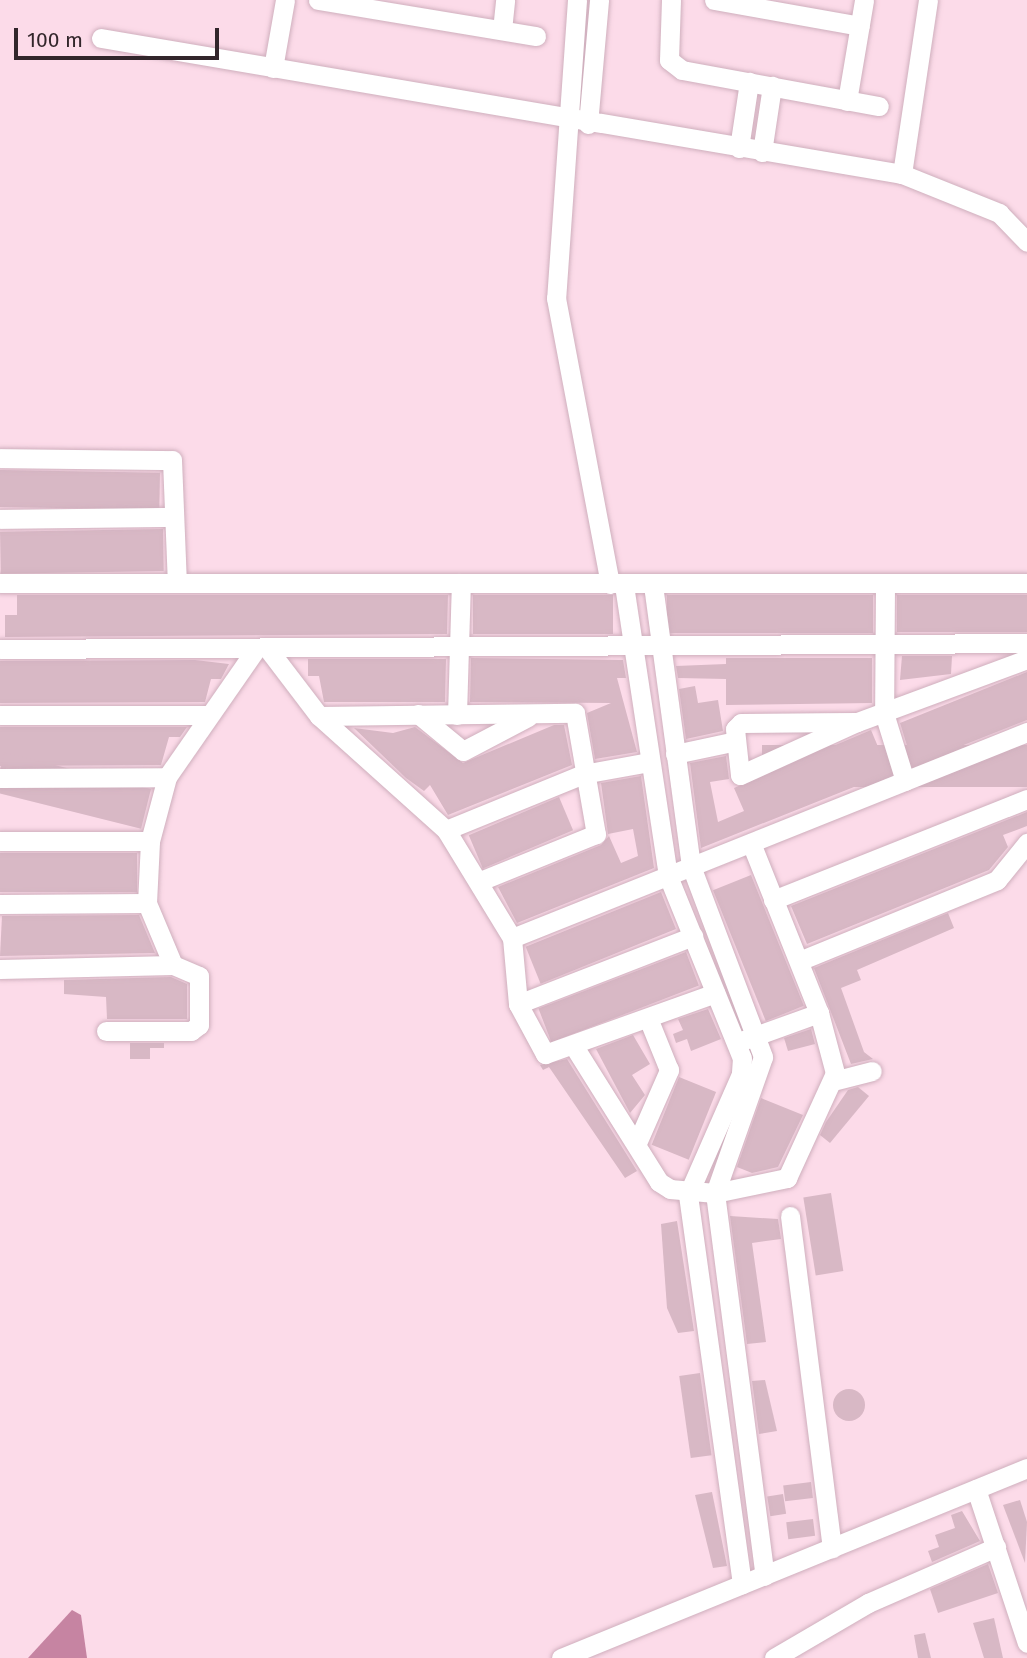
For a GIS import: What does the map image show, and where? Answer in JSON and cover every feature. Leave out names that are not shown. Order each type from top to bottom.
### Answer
[{"type":"street","points":[[273,68],[285,0]]},
{"type":"street","points":[[318,0],[536,36]]},
{"type":"street","points":[[502,30],[505,0]]},
{"type":"street","points":[[577,0],[556,298],[631,650],[668,876],[737,1043],[741,1074],[690,1208],[743,1584]]},
{"type":"street","points":[[588,124],[599,0]]},
{"type":"street","points":[[671,0],[673,65],[879,106]]},
{"type":"street","points":[[713,0],[860,26]]},
{"type":"street","points":[[847,101],[864,0]]},
{"type":"street","points":[[902,174],[928,0]]},
{"type":"street","points":[[101,38],[588,124],[902,174],[999,213],[1027,242]]},
{"type":"street","points":[[739,148],[750,82]]},
{"type":"street","points":[[762,152],[772,86]]},
{"type":"street","points":[[0,458],[172,460],[177,583]]},
{"type":"street","points":[[0,519],[174,517]]},
{"type":"street","points":[[0,583],[1027,583]]},
{"type":"street","points":[[457,715],[461,583]]},
{"type":"street","points":[[653,585],[657,650],[691,866],[763,1057],[760,1076],[716,1205],[765,1576]]},
{"type":"street","points":[[885,585],[884,713],[905,780]]},
{"type":"street","points":[[0,649],[657,650],[883,642],[1027,643]]},
{"type":"street","points":[[173,965],[146,903],[150,841],[167,777],[207,715],[262,649]]},
{"type":"street","points":[[262,649],[319,716],[446,830],[480,881],[512,939],[517,1004],[545,1054],[575,1048],[715,993]]},
{"type":"street","points":[[857,722],[741,723],[736,741],[740,775],[747,777],[857,722],[1027,659]]},
{"type":"street","points":[[319,716],[530,716],[575,713],[583,774],[596,834],[480,881]]},
{"type":"street","points":[[0,715],[207,715]]},
{"type":"street","points":[[418,715],[463,751],[530,716]]},
{"type":"street","points":[[512,939],[1027,732]]},
{"type":"street","points":[[675,754],[736,741]]},
{"type":"street","points":[[446,830],[583,774],[650,762]]},
{"type":"street","points":[[0,778],[167,777]]},
{"type":"street","points":[[773,900],[1027,799]]},
{"type":"street","points":[[0,841],[150,841]]},
{"type":"street","points":[[575,1048],[659,1182],[690,1208],[716,1205],[787,1178],[833,1081],[834,1058],[799,961],[751,843]]},
{"type":"street","points":[[799,961],[997,880],[1027,843]]},
{"type":"street","points":[[0,904],[146,903]]},
{"type":"street","points":[[517,1004],[693,936]]},
{"type":"street","points":[[0,969],[173,965],[199,976],[197,1030],[106,1031]]},
{"type":"street","points":[[737,1043],[819,1013]]},
{"type":"street","points":[[637,1143],[669,1070],[648,1018]]},
{"type":"street","points":[[833,1081],[872,1071]]},
{"type":"street","points":[[790,1216],[832,1548]]},
{"type":"street","points":[[561,1658],[1027,1468]]},
{"type":"street","points":[[729,1490],[752,1486]]},
{"type":"street","points":[[982,1487],[996,1547],[1020,1595],[1027,1643]]},
{"type":"street","points":[[774,1658],[868,1603],[996,1547]]},
{"type":"shaded area","points":[[72,1610],[81,1615],[87,1658],[28,1658]]},
{"type":"building","points":[[0,470],[160,473],[159,510],[0,507]]},
{"type":"building","points":[[163,529],[164,571],[1,574],[0,532]]},
{"type":"building","points":[[17,595],[448,595],[447,634],[5,637],[5,615],[17,615]]},
{"type":"building","points":[[473,595],[613,595],[613,634],[473,634]]},
{"type":"building","points":[[667,595],[873,595],[873,633],[667,633]]},
{"type":"building","points":[[897,595],[1027,595],[1027,632],[897,632]]},
{"type":"building","points":[[902,656],[952,656],[951,674],[900,680]]},
{"type":"building","points":[[471,658],[623,660],[626,678],[617,678],[637,752],[595,759],[587,713],[611,703],[470,702]]},
{"type":"building","points":[[726,658],[872,658],[872,703],[726,705],[726,679],[678,678],[676,666],[726,664]]},
{"type":"building","points":[[308,659],[446,659],[445,702],[324,702],[319,676],[308,676]]},
{"type":"building","points":[[195,660],[229,664],[221,679],[211,679],[205,702],[0,703],[0,661]]},
{"type":"building","points":[[1027,672],[1027,720],[913,765],[900,723]]},
{"type":"building","points":[[695,686],[698,703],[718,700],[723,731],[686,739],[679,689]]},
{"type":"building","points":[[554,725],[564,725],[572,765],[448,815],[430,785],[424,791],[406,778],[354,728],[393,733],[415,727],[463,763]]},
{"type":"building","points":[[0,727],[187,727],[180,737],[169,737],[161,765],[0,766]]},
{"type":"building","points":[[871,730],[889,773],[701,848],[690,763],[726,756],[729,779],[710,782],[718,822],[744,811],[734,788]]},
{"type":"building","points":[[762,745],[1027,745],[1027,787],[762,787]]},
{"type":"building","points":[[4,752],[151,789],[141,829],[0,794],[0,770]]},
{"type":"building","points":[[641,776],[654,868],[517,923],[498,887],[601,845],[609,836],[621,863],[638,856],[633,829],[608,834],[601,783]]},
{"type":"building","points":[[559,797],[573,830],[483,868],[469,835]]},
{"type":"building","points":[[1027,812],[1027,826],[1003,835],[1008,847],[989,870],[807,944],[791,906]]},
{"type":"building","points":[[0,853],[137,853],[137,892],[0,892]]},
{"type":"building","points":[[751,875],[804,1006],[766,1021],[713,890]]},
{"type":"building","points":[[661,892],[676,929],[541,984],[526,947]]},
{"type":"building","points":[[948,913],[954,928],[857,970],[861,980],[841,988],[864,1052],[873,1059],[851,1064],[814,968]]},
{"type":"building","points":[[139,915],[155,953],[0,956],[2,916]]},
{"type":"building","points":[[686,952],[699,986],[551,1042],[538,1009]]},
{"type":"building","points":[[171,977],[187,984],[187,1019],[107,1019],[106,997],[64,994],[64,980]]},
{"type":"building","points":[[708,1009],[721,1039],[691,1051],[687,1039],[676,1043],[673,1034],[683,1030],[678,1019]]},
{"type":"building","points":[[811,1029],[815,1044],[788,1051],[784,1038]]},
{"type":"building","points":[[633,1035],[650,1064],[632,1075],[645,1095],[630,1113],[596,1049]]},
{"type":"building","points":[[130,1043],[164,1043],[164,1048],[150,1048],[150,1059],[130,1059]]},
{"type":"building","points":[[567,1059],[637,1171],[625,1178],[549,1067],[543,1070],[540,1065]]},
{"type":"building","points":[[679,1077],[716,1092],[689,1160],[652,1145]]},
{"type":"building","points":[[858,1087],[869,1096],[830,1143],[820,1135],[826,1122],[848,1090]]},
{"type":"building","points":[[761,1098],[803,1115],[778,1167],[752,1173],[737,1167]]},
{"type":"building","points":[[831,1193],[843,1271],[816,1275],[803,1197]]},
{"type":"building","points":[[730,1216],[778,1219],[781,1239],[752,1243],[766,1342],[747,1344]]},
{"type":"building","points":[[677,1221],[694,1331],[678,1333],[667,1308],[661,1224]]},
{"type":"building","points":[[700,1373],[712,1455],[691,1458],[679,1376]]},
{"type":"building","points":[[765,1380],[777,1431],[759,1434],[752,1381]]},
{"type":"building","points":[[849,1389],[860,1394],[865,1405],[860,1416],[849,1421],[838,1416],[833,1405],[838,1394]]},
{"type":"building","points":[[811,1482],[813,1498],[785,1501],[783,1485]]},
{"type":"building","points":[[712,1492],[727,1566],[713,1568],[695,1495]]},
{"type":"building","points":[[783,1494],[786,1514],[770,1516],[767,1497]]},
{"type":"building","points":[[1020,1500],[1027,1522],[1025,1563],[1003,1505]]},
{"type":"building","points":[[962,1511],[980,1541],[932,1562],[928,1551],[939,1547],[935,1535],[955,1528],[951,1515]]},
{"type":"building","points":[[813,1519],[815,1536],[788,1539],[786,1522]]},
{"type":"building","points":[[988,1564],[998,1593],[938,1613],[930,1589]]},
{"type":"building","points":[[994,1618],[1003,1658],[984,1658],[973,1623]]},
{"type":"building","points":[[925,1633],[931,1658],[918,1658],[914,1635]]}]
